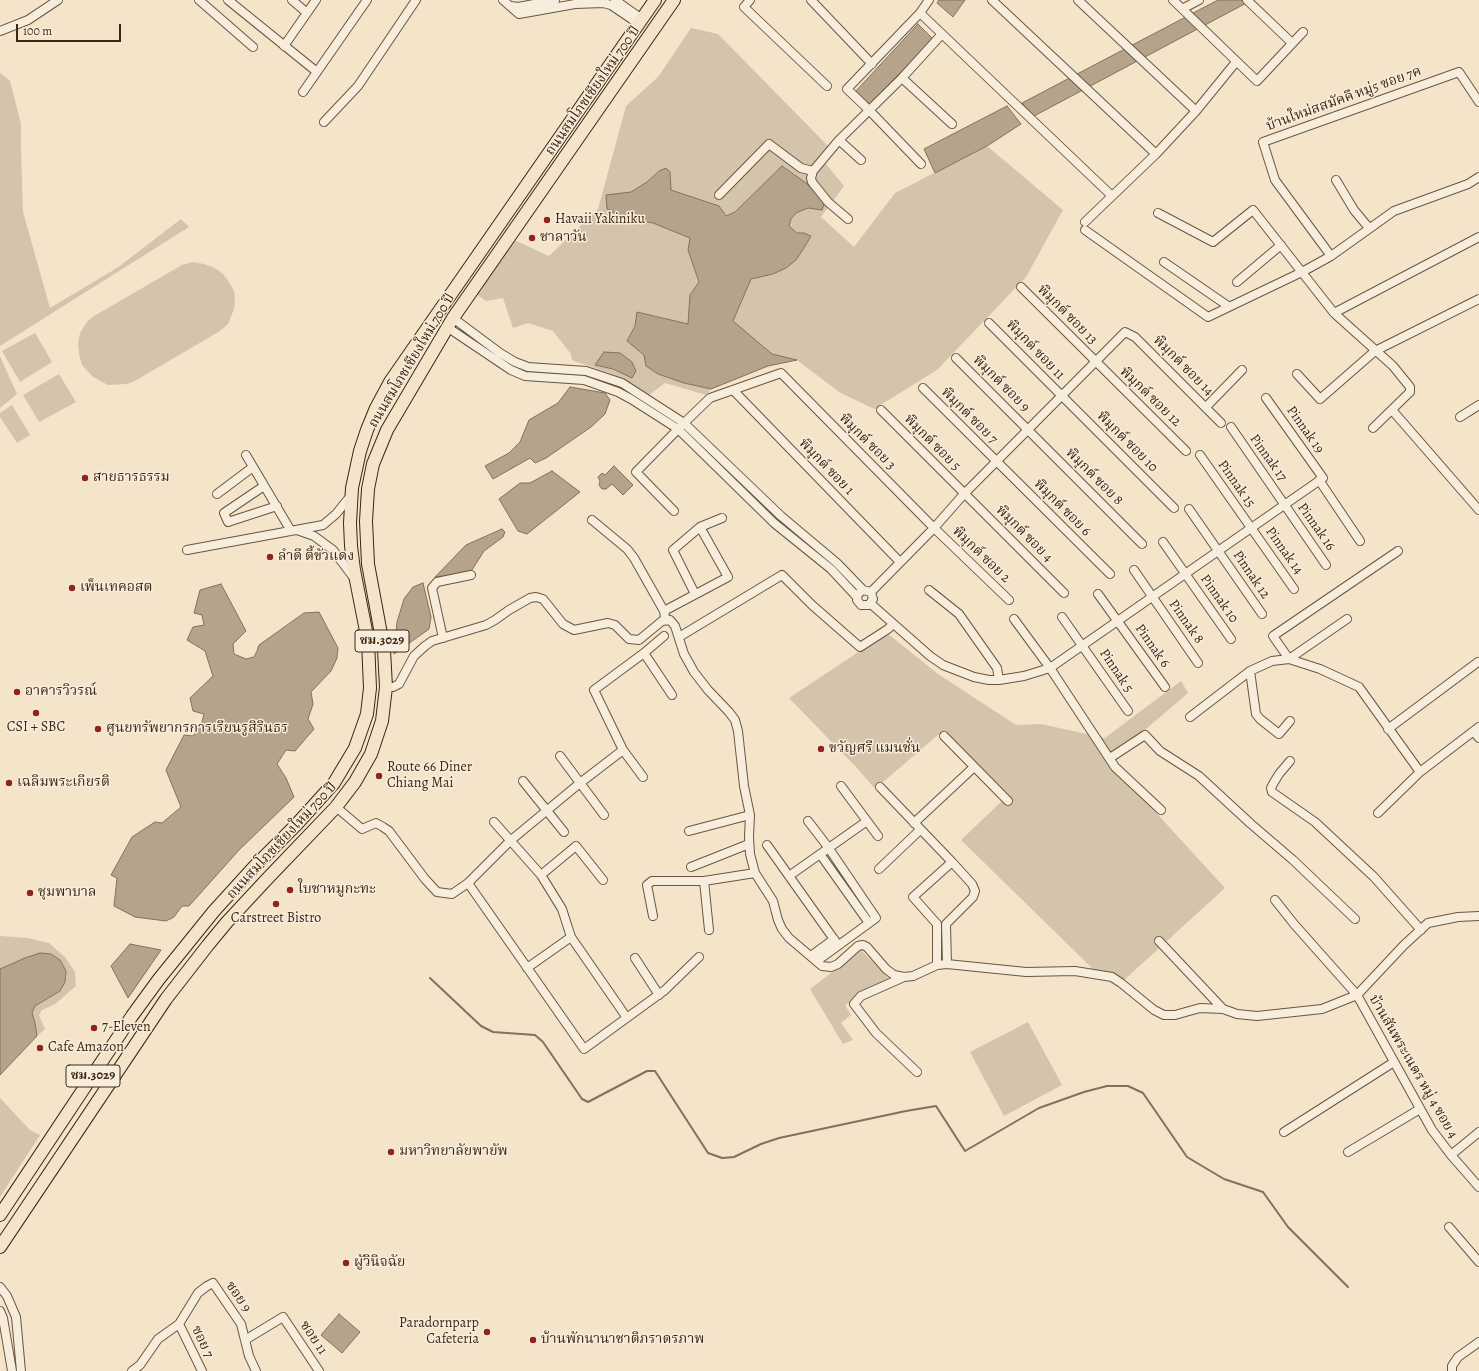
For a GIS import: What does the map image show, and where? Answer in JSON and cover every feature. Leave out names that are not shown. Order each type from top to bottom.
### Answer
[{"type":"main road","name":"ถนนสมโภชเชียงใหม่ 700 ปี","points":[[0,1215],[132,1016],[159,979],[214,911],[334,783],[355,748],[366,714],[370,688],[368,642],[356,580],[351,546],[350,523],[352,494],[360,451],[367,430],[376,408],[390,382],[655,0]]},
{"type":"main road","name":"ถนนสมโภชเชียงใหม่ 700 ปี","points":[[0,1246],[166,999],[208,945],[267,878],[336,807],[355,782],[371,754],[382,721],[386,687],[384,650],[368,564],[366,521],[368,489],[374,464],[387,430],[450,323],[674,0]]},
{"type":"street","points":[[0,31],[28,20],[58,0]]},
{"type":"street","points":[[199,0],[253,47]]},
{"type":"street","points":[[228,0],[317,72]]},
{"type":"street","points":[[292,0],[307,13]]},
{"type":"street","points":[[284,46],[316,0]]},
{"type":"street","points":[[303,92],[367,0]]},
{"type":"street","points":[[324,122],[358,86],[416,0]]},
{"type":"street","points":[[503,0],[519,14],[575,4],[603,2],[640,21]]},
{"type":"street","points":[[511,6],[518,7],[555,0]]},
{"type":"street","points":[[615,0],[640,21]]},
{"type":"street","points":[[750,0],[744,6],[827,86]]},
{"type":"street","points":[[810,0],[872,64]]},
{"type":"street","points":[[921,164],[869,110],[847,90],[920,13],[929,0]]},
{"type":"street","points":[[992,0],[1156,154]]},
{"type":"street","points":[[1078,0],[1196,111]]},
{"type":"street","points":[[1173,0],[1257,81],[1303,32]]},
{"type":"street","points":[[1184,12],[1199,0]]},
{"type":"street","points":[[1250,3],[1292,43]]},
{"type":"street","points":[[920,13],[1112,196]]},
{"type":"street","points":[[848,219],[828,202],[812,182],[811,178],[813,171],[839,140],[902,78],[942,34]]},
{"type":"street","points":[[1236,62],[1196,111],[1156,154],[1112,196],[1085,226],[1208,317],[1228,306],[1302,272],[1331,256],[1394,210],[1468,184],[1479,177]]},
{"type":"street","name":"บ้านใหม่สสมัคคี หมู่5 ซอย 7ค","points":[[1331,256],[1275,180],[1263,142],[1459,72],[1479,102]]},
{"type":"street","points":[[902,78],[952,124]]},
{"type":"street","points":[[839,140],[861,160]]},
{"type":"street","points":[[719,195],[769,144],[801,168],[813,171]]},
{"type":"street","points":[[1336,180],[1354,210],[1369,228]]},
{"type":"street","points":[[1158,213],[1212,242],[1253,210],[1334,312],[1393,366],[1410,387],[1410,392],[1373,428]]},
{"type":"street","points":[[1334,312],[1479,237]]},
{"type":"street","points":[[1237,282],[1281,245]]},
{"type":"street","points":[[1164,262],[1228,306]]},
{"type":"street","name":"พิมุกต์ ซอย 13","points":[[1021,287],[1095,362]]},
{"type":"street","points":[[1297,374],[1320,399],[1375,351],[1479,298]]},
{"type":"street","points":[[450,323],[500,353],[528,367],[586,371],[622,383],[681,426],[746,481],[781,516],[805,535],[867,591],[873,597],[871,604]]},
{"type":"street","points":[[450,323],[511,370],[524,376],[584,380],[618,392],[681,426],[774,523],[831,570],[857,597],[861,605],[866,606],[871,604]]},
{"type":"street","name":"พิมุกต์ ซอย 11","points":[[990,323],[1061,396]]},
{"type":"street","name":"พิมุกต์ ซอย 14","points":[[1095,362],[1125,332],[1135,337],[1221,423]]},
{"type":"street","name":"พิมุกต์ ซอย 9","points":[[956,358],[1027,429]]},
{"type":"street","points":[[857,597],[859,593],[867,591],[900,562],[1027,429],[1095,362]]},
{"type":"street","name":"พิมุกต์ ซอย 12","points":[[1095,362],[1186,451]]},
{"type":"street","points":[[552,368],[552,378]]},
{"type":"street","points":[[1206,407],[1242,370]]},
{"type":"street","name":"พิมุกต์ ซอย 3","points":[[733,390],[781,374],[934,528]]},
{"type":"street","name":"พิมุกต์ ซอย 7","points":[[923,388],[996,462]]},
{"type":"street","points":[[674,511],[636,472],[710,398],[733,390]]},
{"type":"street","name":"พิมุกต์ ซอย 1","points":[[733,390],[900,562]]},
{"type":"street","name":"พิมุกต์ ซอย 10","points":[[1061,396],[1174,508]]},
{"type":"street","name":"Pinnak 19","points":[[1266,398],[1321,479],[1360,541]]},
{"type":"street","points":[[1460,417],[1479,405]]},
{"type":"street","name":"พิมุกต์ ซอย 5","points":[[881,410],[964,494]]},
{"type":"street","points":[[1392,410],[1479,510]]},
{"type":"street","name":"Pinnak 17","points":[[1231,427],[1284,504]]},
{"type":"street","name":"พิมุกต์ ซอย 8","points":[[1027,429],[1142,544]]},
{"type":"street","points":[[246,455],[276,506],[294,530],[314,536],[333,550],[356,580]]},
{"type":"street","name":"Pinnak 15","points":[[1200,455],[1252,527]]},
{"type":"street","name":"พิมุกต์ ซอย 6","points":[[996,462],[1110,574]]},
{"type":"street","points":[[217,494],[253,468]]},
{"type":"street","points":[[871,604],[930,656],[943,665],[974,677],[989,680],[1024,676],[1050,668],[1321,479]]},
{"type":"street","points":[[739,488],[746,481]]},
{"type":"street","points":[[264,486],[224,513],[228,522],[276,506]]},
{"type":"street","points":[[187,550],[323,525],[336,514],[352,494]]},
{"type":"street","name":"พิมุกต์ ซอย 4","points":[[964,494],[1064,593]]},
{"type":"street","name":"Pinnak 16","points":[[1284,504],[1326,565]]},
{"type":"street","name":"Pinnak 12","points":[[1189,509],[1219,550],[1262,614]]},
{"type":"street","points":[[695,594],[673,550],[700,527],[722,518]]},
{"type":"street","points":[[592,520],[627,549],[634,558],[665,615],[673,622],[684,654],[694,672],[735,720],[738,731],[744,786],[750,814],[750,854],[755,873],[773,901],[782,930],[789,938],[822,966],[831,967],[838,964],[858,946],[863,944],[886,969],[894,974],[904,977]]},
{"type":"street","points":[[386,687],[393,687],[399,684],[409,664],[418,651],[432,642],[486,625],[530,598],[536,597],[543,599],[563,624],[574,630],[608,623],[615,625],[629,639],[639,640],[662,621],[665,615],[695,594],[728,576],[700,527]]},
{"type":"street","name":"Pinnak 14","points":[[1252,527],[1294,589]]},
{"type":"street","name":"พิมุกต์ ซอย 2","points":[[934,528],[1009,600]]},
{"type":"street","points":[[798,543],[805,535]]},
{"type":"street","name":"Pinnak 10","points":[[1163,542],[1231,639]]},
{"type":"street","points":[[1289,659],[1273,636],[1398,551]]},
{"type":"street","name":"Pinnak 8","points":[[1134,570],[1198,662]]},
{"type":"street","points":[[443,638],[432,588],[438,582],[471,575]]},
{"type":"street","points":[[679,637],[782,575],[812,605],[860,647],[888,629],[893,624]]},
{"type":"street","points":[[929,590],[959,614],[996,668],[999,680]]},
{"type":"street","name":"Pinnak 6","points":[[1098,594],[1165,687]]},
{"type":"street","name":"Pinnak 5","points":[[1062,617],[1128,711]]},
{"type":"street","points":[[1014,619],[1050,668],[1115,767],[1162,810]]},
{"type":"street","points":[[1289,659],[1347,619]]},
{"type":"street","points":[[643,777],[623,750],[594,690],[644,653],[664,636]]},
{"type":"street","points":[[644,653],[672,694]]},
{"type":"street","points":[[1190,717],[1250,672],[1272,661],[1289,659],[1320,669],[1359,687],[1420,772]]},
{"type":"street","points":[[1388,729],[1478,662]]},
{"type":"street","points":[[1250,672],[1256,714],[1260,719],[1280,734],[1290,721]]},
{"type":"street","points":[[1378,813],[1420,772],[1477,732]]},
{"type":"street","points":[[1110,758],[1145,735],[1160,751],[1199,776],[1293,860],[1355,919]]},
{"type":"street","points":[[944,736],[1008,801]]},
{"type":"street","points":[[336,807],[362,829],[376,823],[389,831],[425,879],[437,892],[452,894],[468,883],[510,841],[547,812],[580,783],[623,750]]},
{"type":"street","points":[[560,756],[604,815]]},
{"type":"street","points":[[1290,761],[1273,784],[1271,788],[1272,792],[1315,822],[1374,877],[1422,930]]},
{"type":"street","points":[[914,823],[974,767]]},
{"type":"street","points":[[523,781],[564,832]]},
{"type":"street","points":[[841,786],[878,836]]},
{"type":"street","points":[[880,787],[952,862],[972,884],[975,891],[973,897],[946,924],[947,964]]},
{"type":"street","points":[[689,831],[750,814]]},
{"type":"street","points":[[808,821],[828,847],[872,920]]},
{"type":"street","points":[[789,876],[828,847],[867,821]]},
{"type":"street","points":[[494,822],[541,875],[562,909],[571,937],[627,1018]]},
{"type":"street","points":[[879,869],[920,830]]},
{"type":"street","points":[[691,867],[749,844]]},
{"type":"street","points":[[767,845],[836,942]]},
{"type":"street","points":[[541,875],[576,846],[603,880]]},
{"type":"street","points":[[820,854],[872,920]]},
{"type":"street","points":[[937,965],[937,924],[913,897],[952,862]]},
{"type":"street","points":[[653,916],[648,883],[652,881],[704,881],[755,873]]},
{"type":"street","points":[[704,881],[709,930]]},
{"type":"street","points":[[468,883],[584,1049],[659,994],[699,957]]},
{"type":"street","name":"บ้านสันพระเนตร หมู่ 4 ซอย 4","points":[[1275,900],[1303,935],[1357,996],[1432,1130],[1451,1155],[1479,1187]]},
{"type":"street","points":[[917,1072],[876,1033],[854,1006],[854,1004],[861,996],[904,977],[913,976],[937,965],[947,964],[1026,972],[1075,971],[1103,975],[1112,977],[1121,983],[1154,1010],[1164,1016],[1175,1015],[1200,1008],[1223,1009],[1237,1014],[1257,1016],[1322,1008],[1357,996],[1428,923],[1458,917],[1479,916]]},
{"type":"street","points":[[814,958],[836,942],[872,920]]},
{"type":"street","points":[[527,968],[571,937]]},
{"type":"street","points":[[1159,941],[1223,1009]]},
{"type":"street","points":[[636,958],[659,994]]},
{"type":"street","points":[[1284,1132],[1394,1062]]},
{"type":"street","points":[[1348,1152],[1420,1109]]},
{"type":"street","points":[[1451,1155],[1479,1132]]},
{"type":"street","points":[[1449,1227],[1479,1262]]},
{"type":"street","name":"ซอย 9","points":[[179,1324],[198,1293],[213,1283],[241,1324],[249,1356],[256,1371]]},
{"type":"street","points":[[0,1287],[7,1296],[16,1317],[21,1371]]},
{"type":"street","points":[[0,1311],[3,1318],[12,1371]]},
{"type":"street","name":"ซอย 11","points":[[245,1340],[283,1317],[319,1371]]},
{"type":"street","points":[[132,1371],[142,1368],[158,1339],[179,1324]]},
{"type":"street","name":"ซอย 7","points":[[179,1324],[202,1371]]},
{"type":"street","points":[[1452,1371],[1452,1366],[1458,1357],[1479,1342]]},
{"type":"shaded area","points":[[939,0],[965,0],[953,17],[937,3]]},
{"type":"shaded area","points":[[1218,0],[1252,0],[1034,116],[1022,103]]},
{"type":"shaded area","points":[[918,24],[933,39],[870,104],[855,92]]},
{"type":"shaded area","points":[[691,28],[718,34],[829,147],[821,158],[844,186],[821,217],[854,247],[895,193],[987,146],[1063,210],[1026,277],[937,370],[874,409],[839,392],[797,360],[772,354],[732,321],[751,279],[773,274],[786,268],[796,260],[811,236],[804,233],[797,233],[789,226],[791,219],[796,213],[808,208],[822,210],[816,193],[794,174],[782,167],[735,212],[726,216],[719,206],[671,190],[670,173],[659,171],[647,182],[631,192],[622,217],[653,223],[690,238],[688,250],[699,282],[690,295],[688,324],[638,312],[635,325],[627,341],[644,355],[646,366],[658,374],[684,383],[711,389],[706,395],[665,383],[649,395],[614,375],[572,360],[571,354],[553,331],[528,323],[513,328],[503,298],[486,301],[475,293],[514,240],[549,256],[598,209],[626,106],[658,77]]},
{"type":"shaded area","points":[[0,73],[10,81],[21,124],[23,212],[50,308],[117,268],[181,219],[189,227],[0,346]]},
{"type":"shaded area","points":[[1007,106],[1021,124],[987,146],[935,173],[924,149]]},
{"type":"shaded area","points":[[782,166],[806,183],[824,204],[822,210],[808,208],[796,213],[791,219],[789,226],[797,233],[804,233],[811,236],[796,260],[786,268],[773,274],[751,279],[733,321],[772,354],[797,360],[768,366],[711,389],[684,383],[658,374],[646,366],[644,355],[627,341],[635,326],[637,312],[688,324],[690,295],[699,282],[688,250],[690,238],[653,223],[622,217],[607,209],[606,195],[631,192],[647,182],[659,171],[666,168],[670,172],[671,190],[719,206],[726,216],[735,212]]},
{"type":"shaded area","points":[[193,262],[215,268],[223,274],[229,282],[234,291],[235,300],[234,309],[228,324],[220,331],[133,382],[127,384],[108,385],[93,377],[82,365],[79,354],[78,343],[80,333],[87,322],[94,316],[182,265]]},
{"type":"shaded area","points":[[35,333],[52,362],[20,382],[2,351]]},
{"type":"shaded area","points":[[604,352],[620,353],[632,362],[636,371],[632,378],[613,369],[595,365]]},
{"type":"shaded area","points":[[0,356],[17,394],[0,408]]},
{"type":"shaded area","points":[[59,374],[76,402],[39,422],[23,395]]},
{"type":"shaded area","points":[[570,387],[605,393],[610,400],[605,414],[591,427],[546,458],[535,463],[530,458],[493,479],[485,466],[509,453],[520,442],[529,420],[558,403]]},
{"type":"shaded area","points":[[12,405],[30,435],[17,443],[0,417],[0,413]]},
{"type":"shaded area","points":[[614,466],[633,485],[623,495],[612,484],[606,489],[602,489],[599,485],[600,481],[598,477],[602,473],[605,475]]},
{"type":"shaded area","points":[[552,471],[580,492],[527,534],[518,531],[499,499],[520,483],[530,483]]},
{"type":"shaded area","points":[[502,529],[505,532],[503,537],[484,551],[470,573],[435,577],[466,545]]},
{"type":"shaded area","points":[[423,583],[431,617],[429,629],[394,654],[397,622],[404,599],[413,587]]},
{"type":"shaded area","points":[[221,584],[246,631],[233,644],[234,654],[246,659],[254,657],[259,645],[304,613],[319,612],[338,648],[337,658],[331,671],[311,692],[313,704],[308,719],[314,729],[295,751],[286,750],[277,764],[286,778],[294,797],[239,850],[189,906],[182,906],[174,917],[166,921],[135,917],[114,906],[117,878],[111,875],[132,837],[155,822],[162,823],[181,807],[166,770],[184,735],[193,736],[202,722],[204,714],[193,711],[190,698],[213,676],[205,651],[187,640],[193,627],[204,625],[202,615],[194,613],[200,590]]},
{"type":"shaded area","points":[[887,633],[938,674],[1016,725],[1041,724],[1105,738],[1181,681],[1188,693],[1146,729],[1105,757],[1225,888],[1123,981],[1096,972],[961,840],[1003,800],[939,734],[875,789],[858,769],[789,698]]},
{"type":"shaded area","points":[[0,936],[28,938],[49,943],[65,957],[75,972],[76,986],[55,1004],[42,1010],[39,1015],[45,1029],[37,1036],[32,1013],[35,1006],[60,991],[65,982],[66,971],[60,960],[51,954],[25,958],[0,969]]},
{"type":"shaded area","points":[[130,944],[161,950],[128,998],[111,966]]},
{"type":"shaded area","points":[[861,950],[890,980],[845,1005],[851,1015],[841,1023],[853,1040],[843,1044],[810,989]]},
{"type":"shaded area","points":[[40,953],[51,954],[60,960],[66,971],[65,982],[60,991],[35,1006],[32,1013],[37,1036],[0,1075],[0,969]]},
{"type":"shaded area","points":[[1028,1022],[1062,1085],[1004,1116],[970,1052]]},
{"type":"shaded area","points":[[0,1098],[30,1130],[40,1135],[0,1197]]},
{"type":"shaded area","points":[[339,1314],[360,1332],[342,1353],[321,1335]]},
{"type":"waterway","points":[[430,978],[481,1026],[493,1032],[535,1035],[543,1042],[582,1099],[588,1102],[647,1071],[655,1071],[708,1153],[722,1158],[734,1157],[761,1144],[779,1138],[936,1106],[965,1151],[1039,1108],[1084,1092],[1107,1086],[1128,1086],[1143,1093],[1187,1157],[1224,1179],[1263,1192],[1288,1227],[1348,1287]]},
{"type":"place","name":"Havaii Yakiniku","points":[[547,220]]},
{"type":"place","name":"ชาลาวัน","points":[[532,238]]},
{"type":"place","name":"สายธารธรรม","points":[[85,478]]},
{"type":"place","name":"ลำดี ตี้ขัวแดง","points":[[270,557]]},
{"type":"place","name":"เพ็นเทคอสต","points":[[72,588]]},
{"type":"place","name":"อาคารวิวรณ์","points":[[17,692]]},
{"type":"place","name":"CSI + SBC","points":[[36,713]]},
{"type":"place","name":"ศูนยทรัพยากรการเรียนรูสิรินธร","points":[[98,729]]},
{"type":"place","name":"ขวัญศรี แมนชั่น","points":[[821,749]]},
{"type":"place","name":"Route 66 Diner Chiang Mai","points":[[379,776]]},
{"type":"place","name":"เฉลิมพระเกียรติ","points":[[9,783]]},
{"type":"place","name":"ใบชาหมูกะทะ","points":[[290,890]]},
{"type":"place","name":"ชุมพาบาล","points":[[30,893]]},
{"type":"place","name":"Carstreet Bistro","points":[[276,904]]},
{"type":"place","name":"7-Eleven","points":[[94,1028]]},
{"type":"place","name":"Cafe Amazon","points":[[40,1048]]},
{"type":"place","name":"มหาวิทยาลัยพายัพ","points":[[391,1152]]},
{"type":"place","name":"ผัูวินิจฉัย","points":[[346,1263]]},
{"type":"place","name":"Paradornparp Cafeteria","points":[[487,1332]]},
{"type":"place","name":"บ้านพักนานาชาติภราดรภาพ","points":[[533,1340]]}]
